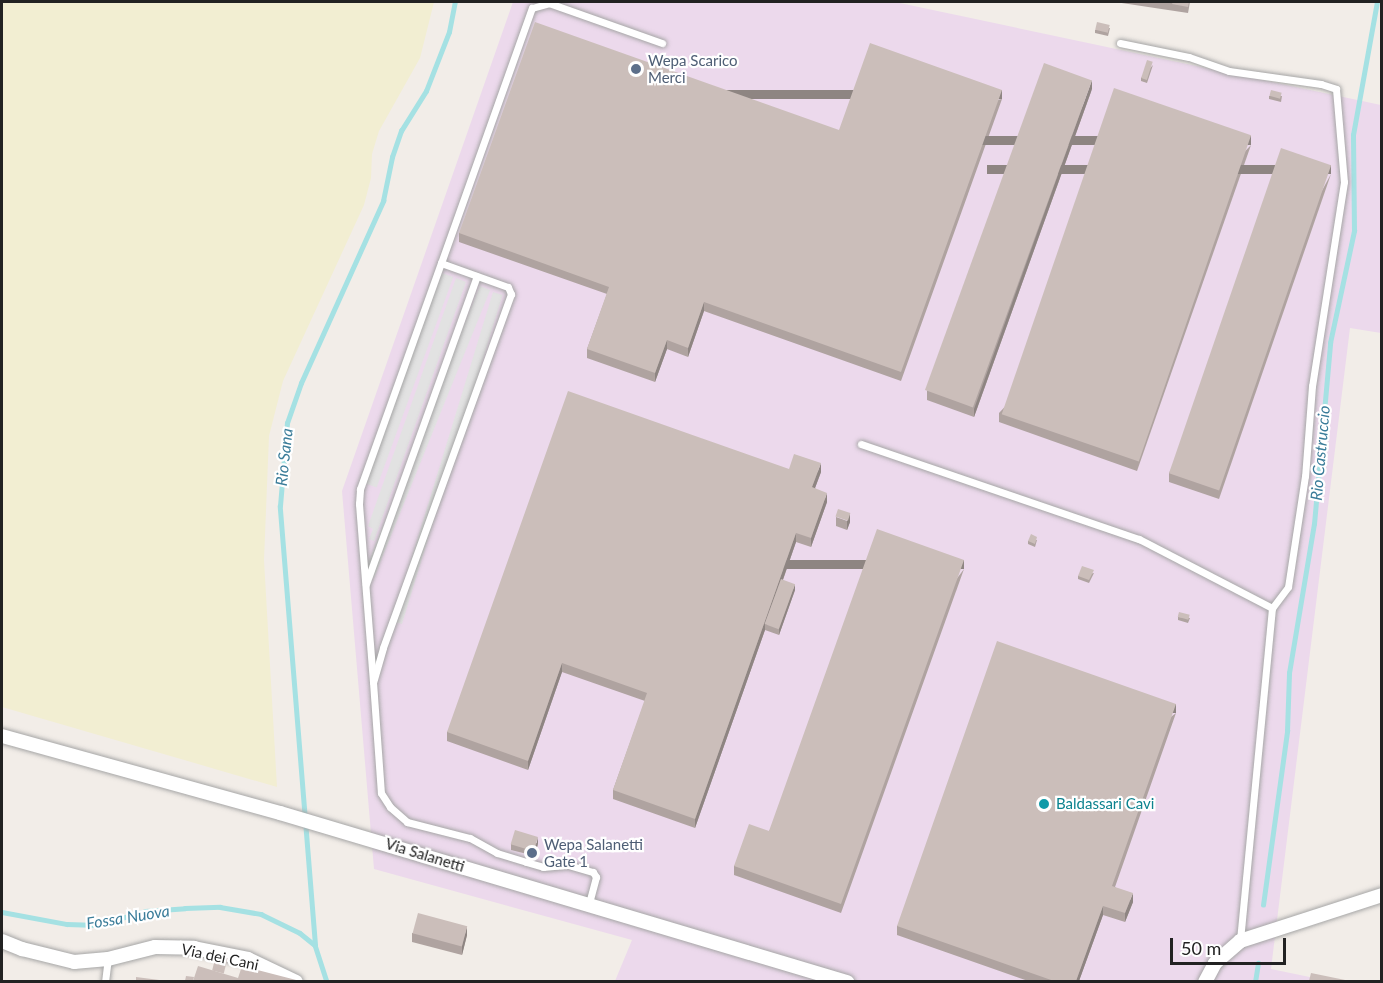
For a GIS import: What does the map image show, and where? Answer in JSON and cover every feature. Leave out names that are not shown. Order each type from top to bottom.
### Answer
[{"type":"street","name":"Via Salanetti","points":[[2,735],[334,828],[847,981]]},
{"type":"street","points":[[1205,981],[1215,963],[1239,942],[1382,895]]},
{"type":"street","name":"Via dei Cani","points":[[2,941],[22,950],[74,962],[108,959],[155,947],[194,948],[248,960],[296,981]]},
{"type":"lane","points":[[589,904],[596,877],[593,872],[568,865],[543,867],[520,861],[496,853],[470,838],[407,822],[390,807],[381,793],[360,489],[527,17],[532,9],[549,3],[662,43]]},
{"type":"lane","points":[[1120,44],[1189,57],[1229,71],[1321,84],[1336,89],[1344,182],[1312,386],[1305,476],[1288,587],[1272,608],[1239,942]]},
{"type":"lane","points":[[373,682],[383,648],[510,294],[508,287],[441,263]]},
{"type":"lane","points":[[365,587],[477,276]]},
{"type":"lane","points":[[861,444],[1138,539],[1272,608]]},
{"type":"lane","points":[[105,981],[108,959]]},
{"type":"shaded area","points":[[2,2],[434,2],[420,58],[379,131],[372,154],[371,178],[364,205],[283,381],[269,436],[264,560],[277,787],[2,707]]},
{"type":"shaded area","points":[[513,2],[895,2],[1381,105],[1381,333],[1350,328],[1271,969],[1329,981],[615,981],[632,940],[374,869],[342,491]]},
{"type":"shaded area","points":[[442,273],[453,277],[377,488],[365,483]]},
{"type":"shaded area","points":[[456,278],[466,282],[374,541],[369,539],[373,529],[368,526]]},
{"type":"shaded area","points":[[480,286],[490,290],[374,578],[364,573]]},
{"type":"shaded area","points":[[493,292],[503,295],[402,624],[392,621]]},
{"type":"building","points":[[1173,2],[1189,2],[1188,7],[1172,4]]},
{"type":"building","points":[[535,22],[839,130],[870,43],[1002,90],[901,372],[704,302],[688,348],[667,340],[655,373],[587,349],[609,287],[459,233]]},
{"type":"building","points":[[1097,22],[1110,25],[1108,33],[1095,30]]},
{"type":"building","points":[[1147,60],[1153,62],[1147,80],[1141,78]]},
{"type":"building","points":[[1044,63],[1092,80],[973,407],[925,390]]},
{"type":"building","points":[[1114,88],[1251,135],[1139,461],[1002,414]]},
{"type":"building","points":[[1271,90],[1282,93],[1280,99],[1269,96]]},
{"type":"building","points":[[1281,148],[1331,165],[1219,491],[1169,473]]},
{"type":"building","points":[[568,391],[789,469],[794,454],[821,463],[812,487],[827,493],[811,538],[796,533],[695,819],[613,790],[647,693],[562,663],[528,761],[447,732]]},
{"type":"building","points":[[838,509],[850,513],[848,521],[836,517]]},
{"type":"building","points":[[877,529],[964,560],[841,904],[734,866],[749,824],[769,831]]},
{"type":"building","points":[[1031,534],[1037,537],[1035,544],[1028,541]]},
{"type":"building","points":[[1082,566],[1094,570],[1089,580],[1078,576]]},
{"type":"building","points":[[781,579],[795,584],[779,629],[765,624]]},
{"type":"building","points":[[1179,612],[1190,615],[1188,620],[1178,617]]},
{"type":"building","name":"Baldassari Cavi","points":[[997,641],[1176,704],[1112,886],[1133,893],[1125,913],[1103,906],[1076,981],[1054,981],[897,926]]},
{"type":"building","points":[[515,830],[538,837],[534,851],[511,844]]},
{"type":"building","points":[[418,913],[467,926],[462,946],[413,933]]},
{"type":"building","points":[[216,955],[228,958],[224,973],[212,971]]},
{"type":"building","points":[[198,966],[238,978],[242,966],[300,981],[193,981]]},
{"type":"building","points":[[1311,973],[1350,981],[1309,981]]},
{"type":"building","points":[[186,976],[194,977],[193,981],[185,981]]},
{"type":"building","points":[[136,977],[167,981],[136,981]]},
{"type":"waterway","name":"Rio Sana","points":[[315,945],[280,506],[287,423],[301,383],[383,201],[392,157],[401,131],[426,91],[449,32],[455,2]]},
{"type":"waterway","name":"Rio Castruccio","points":[[1263,905],[1287,731],[1289,673],[1314,524],[1330,343],[1354,231],[1353,135],[1377,2]]},
{"type":"waterway","name":"Fossa Nuova","points":[[2,912],[67,924],[97,925],[146,911],[185,908],[220,907],[261,914],[300,933],[315,945],[327,982]]},
{"type":"waterway","name":"Rio Castruccio","points":[[1255,982],[1258,963]]},
{"type":"place","name":"Wepa Scarico Merci","points":[[636,69]]},
{"type":"place","name":"Baldassari Cavi","points":[[1044,804]]},
{"type":"place","name":"Wepa Salanetti Gate 1","points":[[532,853]]}]
